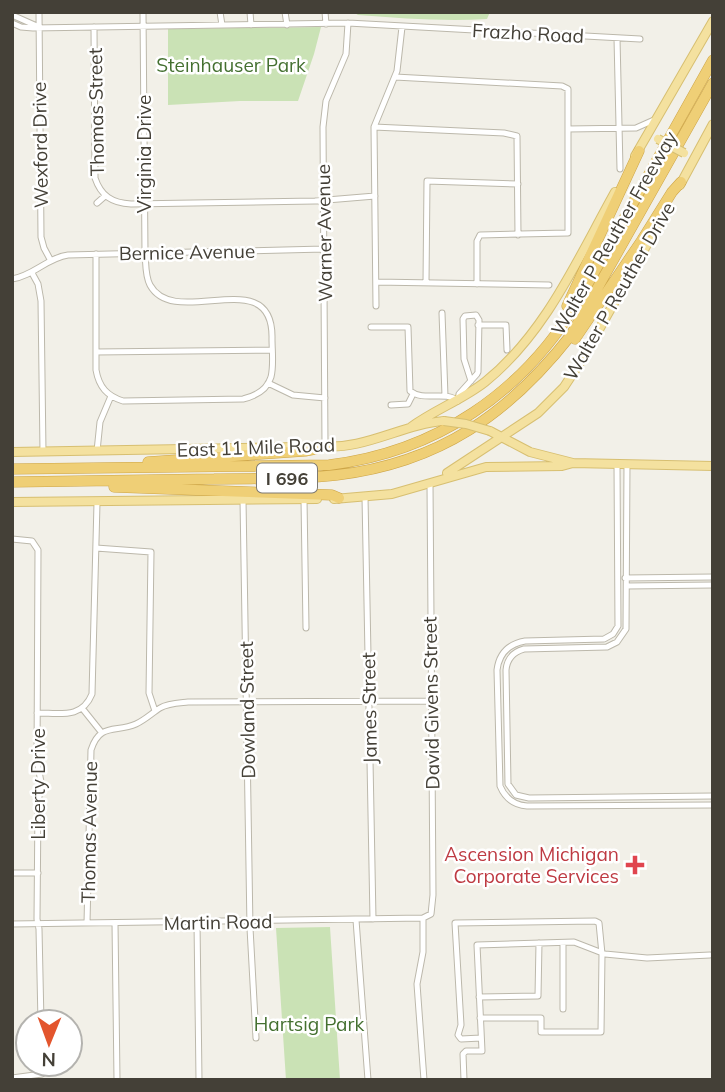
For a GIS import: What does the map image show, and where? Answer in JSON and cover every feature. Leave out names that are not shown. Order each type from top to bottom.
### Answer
[{"type":"highway","name":"Walter P Reuther Freeway","points":[[12,469],[302,466],[367,459],[417,443],[457,424],[487,404],[522,374],[570,314],[713,60]]},
{"type":"highway","name":"Walter P Reuther Freeway","points":[[12,483],[317,477],[375,469],[414,457],[462,434],[502,408],[547,366],[584,314],[713,83]]},
{"type":"highway","points":[[522,374],[572,297],[639,151]]},
{"type":"highway","points":[[547,366],[561,355],[585,327],[672,192],[681,183]]},
{"type":"highway","points":[[46,469],[305,451],[325,447]]},
{"type":"highway","points":[[12,483],[332,495],[339,498]]},
{"type":"main road","points":[[411,427],[484,383],[505,365],[538,326],[713,21]]},
{"type":"main road","name":"Walter P Reuther Drive","points":[[430,483],[520,426],[551,401],[574,373],[713,124]]},
{"type":"main road","points":[[649,134],[693,159]]},
{"type":"main road","points":[[702,143],[713,136]]},
{"type":"main road","name":"East 11 Mile Road","points":[[12,452],[325,447],[366,441],[411,427],[444,421],[490,431],[542,456],[573,463],[713,466]]},
{"type":"main road","points":[[519,447],[516,435],[520,426]]},
{"type":"main road","points":[[490,431],[490,446]]},
{"type":"main road","name":"East 11 Mile Road","points":[[12,502],[97,503],[365,497],[392,494],[465,471],[499,465],[562,466],[573,463]]},
{"type":"street","name":"Wexford Drive","points":[[39,12],[41,237],[51,261]]},
{"type":"street","name":"Virginia Drive","points":[[143,12],[144,204],[148,281],[162,298],[246,301],[259,304],[265,308],[272,327],[272,350]]},
{"type":"street","points":[[220,12],[222,25]]},
{"type":"street","points":[[250,12],[251,25]]},
{"type":"street","points":[[285,12],[287,25]]},
{"type":"street","points":[[325,12],[326,24]]},
{"type":"street","name":"Frazho Road","points":[[12,15],[39,27]]},
{"type":"street","name":"Frazho Road","points":[[12,23],[22,27],[348,23],[640,39]]},
{"type":"street","name":"Warner Avenue","points":[[325,447],[325,107],[344,60],[348,43],[348,23]]},
{"type":"street","name":"Thomas Street","points":[[94,27],[95,172],[98,186],[105,196],[120,204],[144,204],[323,200],[375,196]]},
{"type":"street","points":[[376,306],[374,127],[395,77],[401,51],[402,27]]},
{"type":"street","points":[[617,38],[620,169]]},
{"type":"street","points":[[395,77],[562,86],[568,89],[567,234],[480,235],[477,241],[478,284]]},
{"type":"street","points":[[568,129],[636,128],[660,115]]},
{"type":"street","points":[[374,127],[504,133],[517,136],[519,235]]},
{"type":"street","points":[[636,128],[649,134]]},
{"type":"street","points":[[426,282],[427,181],[518,184]]},
{"type":"street","points":[[97,203],[105,196]]},
{"type":"street","name":"Bernice Avenue","points":[[51,261],[63,255],[324,249]]},
{"type":"street","points":[[96,254],[96,352],[99,383],[111,396],[124,401],[243,398],[256,394],[268,383],[272,373],[272,350],[96,352]]},
{"type":"street","points":[[12,279],[32,273],[51,261]]},
{"type":"street","points":[[32,273],[38,284],[41,300],[43,452]]},
{"type":"street","points":[[376,282],[549,285]]},
{"type":"street","points":[[442,313],[444,396]]},
{"type":"street","points":[[458,401],[459,394],[471,381],[478,372],[476,314],[465,316],[464,319],[464,359],[471,381]]},
{"type":"street","points":[[478,325],[506,325],[507,350]]},
{"type":"street","points":[[371,327],[408,327],[409,386],[413,394]]},
{"type":"street","points":[[268,383],[293,395],[325,398]]},
{"type":"street","points":[[413,394],[453,397],[458,401]]},
{"type":"street","points":[[391,405],[408,404],[413,394]]},
{"type":"street","points":[[96,451],[100,422],[111,396]]},
{"type":"street","points":[[617,464],[618,626],[610,636],[600,640],[520,641],[506,649],[499,660],[497,680],[499,784],[503,793],[518,805],[713,805]]},
{"type":"street","points":[[627,464],[626,629],[617,642],[607,647],[520,650],[512,655],[506,667],[506,773],[510,789],[520,796],[713,796]]},
{"type":"street","name":"David Givens Street","points":[[423,918],[431,914],[433,895],[430,483]]},
{"type":"street","name":"James Street","points":[[365,497],[373,919]]},
{"type":"street","points":[[304,499],[306,628]]},
{"type":"street","name":"Dowland Street","points":[[243,500],[251,921],[256,1038]]},
{"type":"street","points":[[37,713],[68,714],[82,708],[92,691],[97,503]]},
{"type":"street","points":[[618,514],[624,511],[627,513]]},
{"type":"street","points":[[619,528],[624,530],[627,527]]},
{"type":"street","name":"Liberty Drive","points":[[12,539],[32,541],[37,545],[37,761],[41,782],[38,804],[41,1008]]},
{"type":"street","points":[[96,548],[151,552],[149,693],[155,711]]},
{"type":"street","points":[[619,581],[627,578],[713,577]]},
{"type":"street","points":[[627,586],[713,586]]},
{"type":"street","points":[[619,602],[627,603]]},
{"type":"street","points":[[619,614],[625,613],[627,617]]},
{"type":"street","points":[[538,640],[538,649]]},
{"type":"street","points":[[584,649],[585,640]]},
{"type":"street","points":[[497,680],[502,683],[506,680]]},
{"type":"street","points":[[497,699],[502,701],[506,712]]},
{"type":"street","points":[[102,733],[110,728],[135,725],[165,706],[188,702],[430,701]]},
{"type":"street","name":"Thomas Avenue","points":[[82,708],[102,733],[94,742],[91,754],[87,923]]},
{"type":"street","points":[[498,726],[506,726]]},
{"type":"street","points":[[498,773],[506,773]]},
{"type":"street","points":[[651,797],[651,805]]},
{"type":"street","points":[[585,798],[585,806]]},
{"type":"street","points":[[12,873],[38,873]]},
{"type":"street","points":[[423,918],[423,952],[416,984],[424,1080]]},
{"type":"street","name":"Martin Road","points":[[12,924],[423,918]]},
{"type":"street","points":[[356,920],[368,1080]]},
{"type":"street","points":[[480,1018],[541,1018],[541,1032],[601,1032],[600,926],[595,920],[455,923],[461,1025],[458,1035],[461,1038],[481,1038]]},
{"type":"street","points":[[197,922],[199,1080]]},
{"type":"street","points":[[115,923],[117,1080]]},
{"type":"street","points":[[479,997],[538,996],[539,943]]},
{"type":"street","points":[[563,943],[564,1009]]},
{"type":"street","points":[[463,1080],[464,1052],[482,1051],[477,945],[578,943],[602,954],[647,957],[712,955]]},
{"type":"green space","points":[[353,12],[490,12],[487,19],[455,20],[358,15]]},
{"type":"green space","name":"Steinhauser Park","points":[[321,27],[298,101],[168,105],[168,29]]},
{"type":"green space","name":"Hartsig Park","points":[[330,927],[340,1080],[286,1080],[276,928]]},
{"type":"place","name":"Ascension Michigan Corporate Services","points":[[635,865]]}]
